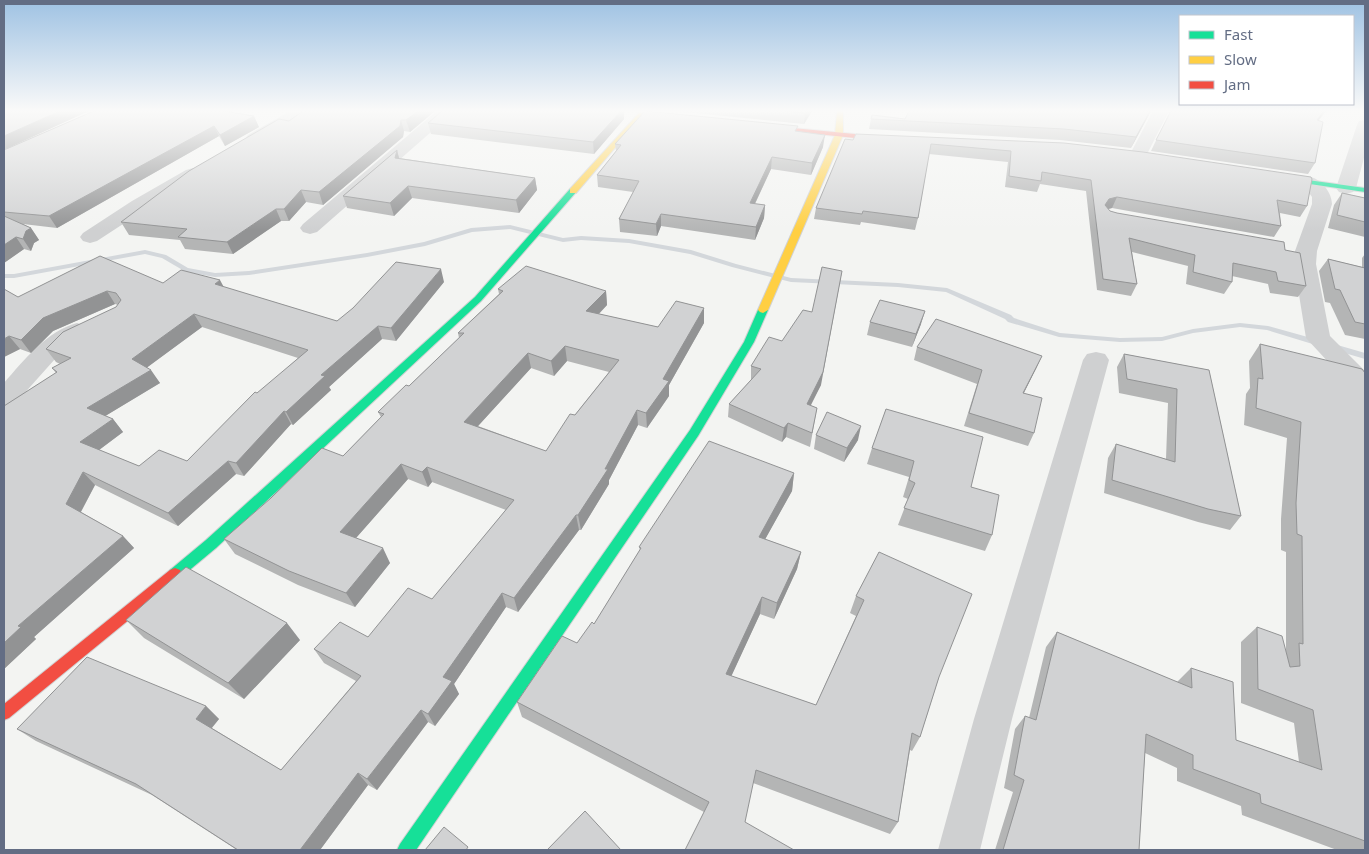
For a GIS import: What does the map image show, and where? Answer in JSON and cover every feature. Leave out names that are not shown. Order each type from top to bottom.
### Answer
[{"type":"street","points":[[310,228],[400,151]]},
{"type":"street","points":[[4,713],[211,544],[478,299],[613,151]]},
{"type":"street","points":[[406,850],[694,433],[749,342],[832,151]]},
{"type":"street","points":[[1138,156],[1141,151]]},
{"type":"street","points":[[1346,188],[1357,151]]},
{"type":"street","points":[[90,237],[139,205],[208,165]]},
{"type":"street","points":[[1263,175],[1365,190]]},
{"type":"street","points":[[1311,183],[1322,197],[1322,204],[1296,250],[1305,264],[1318,338],[1365,386]]},
{"type":"street","points":[[4,399],[63,338],[98,322]]},
{"type":"street","points":[[959,850],[993,719],[1096,360]]},
{"type":"building","points":[[4,151],[168,151],[49,216],[4,212]]},
{"type":"building","points":[[224,151],[369,151],[319,192],[301,190],[284,209],[276,209],[227,242],[178,237],[187,229],[121,222],[189,171]]},
{"type":"building","points":[[396,151],[395,158],[535,178],[516,200],[408,186],[390,203],[343,196]]},
{"type":"building","points":[[616,151],[818,151],[812,163],[772,157],[750,203],[765,205],[756,227],[661,214],[656,224],[619,219],[639,181],[597,175]]},
{"type":"building","points":[[840,151],[930,151],[918,218],[863,211],[862,214],[816,208]]},
{"type":"building","points":[[1009,151],[1133,151],[1311,177],[1307,206],[1277,200],[1281,226],[1117,197],[1109,199],[1105,205],[1110,211],[1117,213],[1284,242],[1285,250],[1300,253],[1306,286],[1278,281],[1276,272],[1233,263],[1232,282],[1193,272],[1195,255],[1129,238],[1137,284],[1103,279],[1091,180],[1042,172],[1041,181],[1009,176],[1011,151]]},
{"type":"building","points":[[1231,151],[1317,151],[1315,163]]},
{"type":"building","points":[[1342,193],[1365,198],[1365,222],[1337,215]]},
{"type":"building","points":[[4,216],[31,228],[26,231],[23,239],[16,237],[4,245]]},
{"type":"building","points":[[100,256],[163,283],[181,270],[220,280],[215,284],[337,321],[353,308],[396,262],[441,269],[391,328],[378,326],[321,375],[325,376],[286,412],[284,411],[236,463],[228,461],[168,513],[83,472],[66,504],[123,536],[18,626],[21,627],[4,643],[4,406],[57,372],[52,368],[71,358],[46,349],[63,332],[116,307],[121,300],[116,293],[107,291],[43,318],[21,340],[9,336],[4,339],[4,289],[18,297]],"holes":[[[194,314],[308,350],[257,393],[255,392],[187,461],[159,450],[139,466],[80,442],[113,419],[87,408],[151,370],[132,359]]]},
{"type":"building","points":[[1328,259],[1365,268],[1365,324],[1355,322],[1340,290],[1335,289]]},
{"type":"building","points":[[526,266],[606,291],[586,311],[658,327],[676,301],[704,308],[663,379],[669,381],[646,413],[637,410],[605,469],[608,469],[578,515],[576,515],[514,598],[502,593],[443,677],[452,681],[428,714],[421,710],[367,779],[358,773],[300,850],[238,850],[136,784],[17,729],[87,657],[206,706],[196,719],[281,770],[361,676],[314,649],[340,622],[368,637],[408,588],[432,599],[514,500],[427,467],[422,472],[401,464],[340,532],[383,548],[346,593],[289,571],[224,539],[271,498],[322,448],[343,456],[384,414],[378,412],[406,385],[409,386],[464,333],[458,333],[503,291],[498,289]],"holes":[[[565,346],[619,360],[575,415],[570,414],[546,451],[464,422],[528,353],[551,361]]]},
{"type":"building","points":[[822,267],[842,271],[823,372],[807,404],[817,408],[812,433],[788,423],[784,428],[729,404],[761,369],[751,366],[769,337],[782,341],[803,310],[812,312]]},
{"type":"building","points":[[880,300],[925,311],[916,334],[870,322]]},
{"type":"building","points":[[936,319],[1042,356],[1023,393],[1042,398],[1034,433],[969,413],[982,370],[917,347]]},
{"type":"building","points":[[1260,344],[1362,369],[1365,373],[1365,841],[1261,803],[1260,794],[1193,769],[1193,755],[1146,734],[1139,850],[1003,850],[1024,780],[1014,775],[1025,716],[1036,720],[1057,632],[1192,688],[1191,668],[1233,682],[1236,740],[1322,770],[1313,710],[1258,689],[1257,627],[1282,636],[1290,667],[1300,666],[1299,643],[1303,644],[1302,536],[1297,534],[1296,503],[1301,422],[1256,408],[1258,378],[1263,379]]},
{"type":"building","points":[[1124,354],[1209,370],[1241,516],[1208,509],[1112,480],[1116,444],[1175,462],[1177,389],[1127,379]]},
{"type":"building","points":[[886,409],[983,437],[971,487],[999,495],[992,535],[904,508],[915,483],[909,480],[914,461],[872,448]]},
{"type":"building","points":[[827,412],[861,426],[847,448],[816,435]]},
{"type":"building","points":[[709,441],[794,473],[759,537],[801,552],[777,603],[762,597],[726,674],[816,705],[864,600],[856,596],[879,552],[972,594],[939,677],[920,737],[912,733],[898,822],[756,770],[745,822],[794,850],[685,850],[709,802],[517,702],[562,636],[577,643],[592,622],[594,624],[641,548],[639,547]]},
{"type":"building","points":[[186,567],[287,623],[228,683],[126,620]]},
{"type":"building","points":[[585,811],[621,850],[547,850]]},
{"type":"building","points":[[444,827],[468,847],[466,850],[425,850]]},
{"type":"waterway","points":[[4,276],[14,276],[145,252],[164,256],[186,270],[215,275],[249,273],[425,244],[471,230],[510,227],[563,240],[581,238],[629,241],[691,252],[734,266],[791,280],[898,285],[947,290],[1011,320],[1059,335],[1120,340],[1162,339],[1193,331],[1240,325],[1268,328],[1319,343]]},
{"type":"waterway","points":[[1334,347],[1365,356]]},
{"type":"traffic: fast","points":[[1275,177],[1365,190]]},
{"type":"traffic: fast","points":[[175,574],[211,544],[478,299],[573,191]]},
{"type":"traffic: fast","points":[[406,850],[694,433],[749,342],[763,310]]},
{"type":"traffic: slow","points":[[573,191],[608,151]]},
{"type":"traffic: slow","points":[[763,310],[832,151]]},
{"type":"traffic: jam","points":[[4,713],[175,574]]}]
